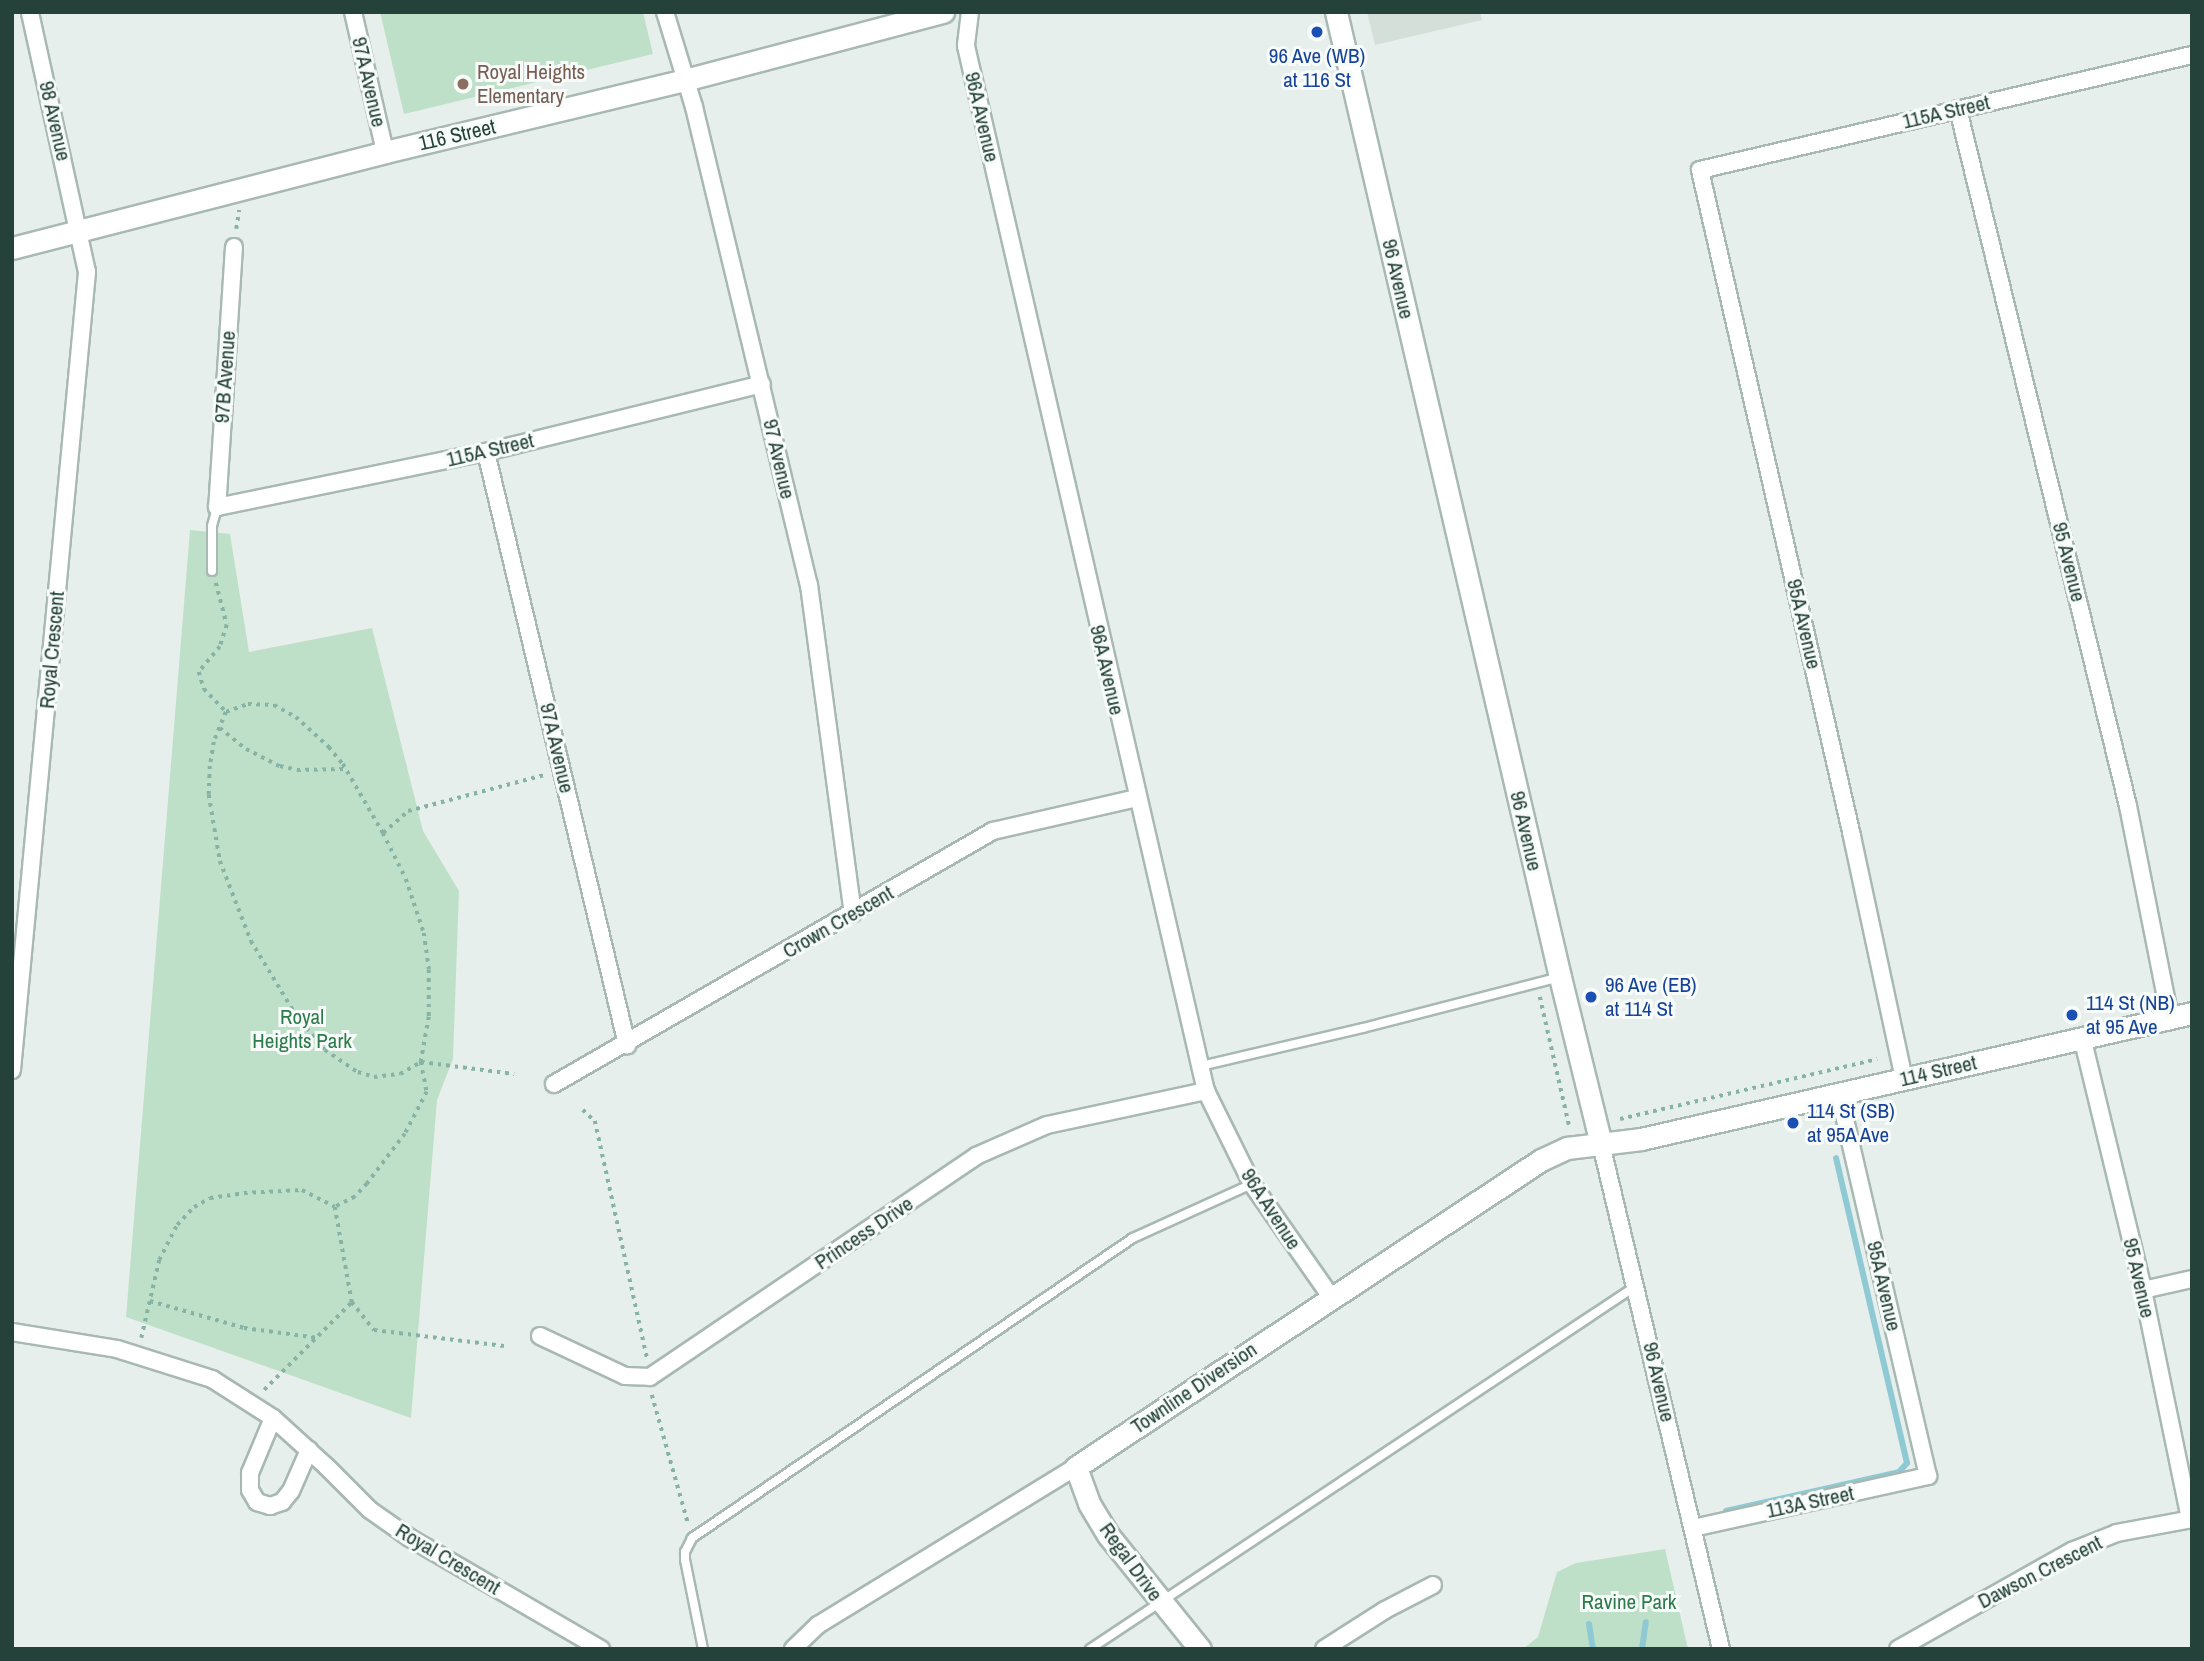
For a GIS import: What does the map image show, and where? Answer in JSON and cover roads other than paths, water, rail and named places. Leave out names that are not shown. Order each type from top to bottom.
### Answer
[{"type":"street","name":"98 Avenue","points":[[30,12],[80,230]]},
{"type":"street","name":"97A Avenue","points":[[353,12],[386,152]]},
{"type":"street","name":"97 Avenue","points":[[665,12],[685,80],[762,384],[808,584],[853,913]]},
{"type":"street","name":"116 Street","points":[[12,248],[386,152],[685,80],[943,12]]},
{"type":"street","name":"96A Avenue","points":[[970,12],[966,46],[1136,798],[1206,1091],[1252,1184],[1331,1297]]},
{"type":"street","name":"96 Avenue","points":[[1336,12],[1560,977],[1721,1649]]},
{"type":"street","name":"115A Street","points":[[1700,170],[2192,55]]},
{"type":"street","name":"95 Avenue","points":[[1958,109],[2128,806],[2170,1018]]},
{"type":"street","name":"95A Avenue","points":[[1700,170],[1849,823],[1904,1079]]},
{"type":"street","name":"Royal Crescent","points":[[12,1070],[87,272],[80,230]]},
{"type":"street","name":"97B Avenue","points":[[216,507],[234,247]]},
{"type":"street","name":"115A Street","points":[[216,507],[486,452],[762,384]]},
{"type":"street","name":"97A Avenue","points":[[486,452],[627,1045]]},
{"type":"street","name":"Crown Crescent","points":[[554,1084],[627,1045],[993,831],[1136,798]]},
{"type":"street","name":"114 Street","points":[[1601,1144],[1641,1139],[2192,1013]]},
{"type":"street","name":"95 Avenue","points":[[2082,1037],[2143,1290],[2191,1519]]},
{"type":"street","name":"Princess Drive","points":[[540,1336],[625,1376],[650,1377],[976,1156],[1047,1125],[1206,1091]]},
{"type":"street","name":"95A Avenue","points":[[1839,1095],[1928,1476]]},
{"type":"street","name":"Townline Diversion","points":[[793,1649],[818,1625],[1076,1467],[1541,1160],[1575,1146],[1601,1144]]},
{"type":"street","points":[[2143,1290],[2192,1279]]},
{"type":"street","name":"Royal Crescent","points":[[13,1336],[137,1354],[212,1379],[272,1419],[309,1450],[370,1510],[410,1538],[601,1649]]},
{"type":"street","points":[[272,1419],[250,1473],[250,1490],[257,1502],[270,1506],[282,1502],[291,1491],[309,1450]]},
{"type":"street","name":"Regal Drive","points":[[1076,1467],[1089,1503],[1108,1535],[1200,1649]]},
{"type":"street","name":"113A Street","points":[[1693,1528],[1928,1476]]},
{"type":"street","name":"Dawson Crescent","points":[[1898,1649],[2072,1551],[2118,1533],[2191,1519]]},
{"type":"street","points":[[1324,1649],[1384,1610],[1433,1585]]},
{"type":"lane","points":[[212,571],[212,526],[216,507]]},
{"type":"lane","points":[[1201,1066],[1560,977]]},
{"type":"lane","points":[[703,1649],[685,1560],[685,1552],[692,1538],[1133,1238],[1252,1184]]},
{"type":"lane","points":[[1090,1649],[1636,1286]]},
{"type":"waterway","points":[[1726,1511],[1899,1472],[1907,1463],[1836,1158]]},
{"type":"waterway","points":[[1642,1649],[1646,1622]]},
{"type":"waterway","points":[[1589,1624],[1593,1649]]},
{"type":"place","name":"96 Ave (WB) at 116 St","points":[[1317,32]]},
{"type":"place","name":"Royal Heights Elementary","points":[[463,84]]},
{"type":"place","name":"96 Ave (EB) at 114 St","points":[[1591,997]]},
{"type":"place","name":"114 St (NB) at 95 Ave","points":[[2072,1015]]},
{"type":"place","name":"114 St (SB) at 95A Ave","points":[[1793,1123]]},
{"type":"park label","name":"Royal Heights Park","points":[[302,1029]]},
{"type":"park label","name":"Ravine Park","points":[[1629,1602]]}]
